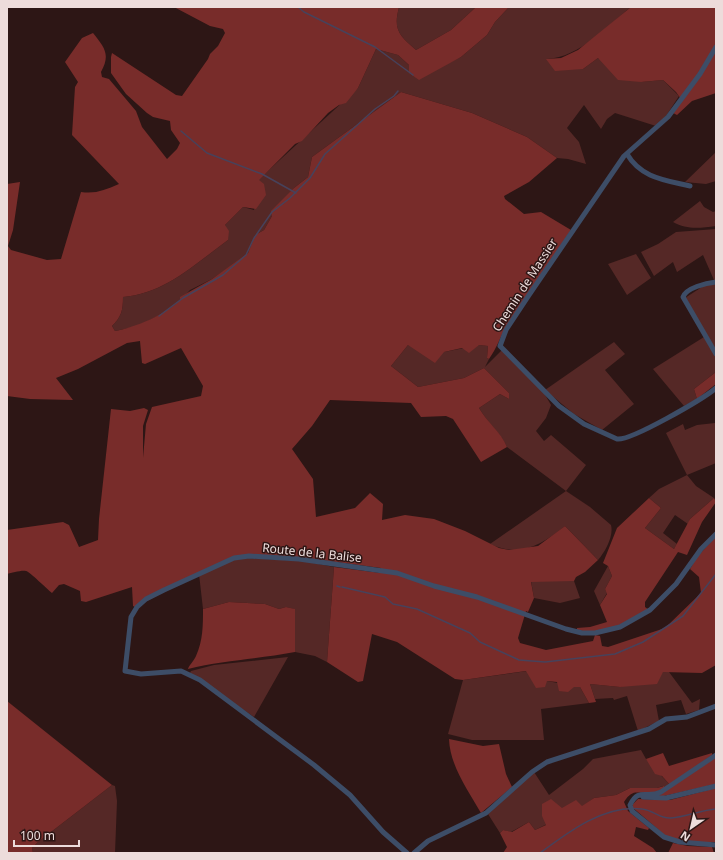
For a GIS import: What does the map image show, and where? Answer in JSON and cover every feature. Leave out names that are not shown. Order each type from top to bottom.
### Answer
[{"type":"street","name":"Chemin de Massier","points":[[716,47],[700,74],[668,117],[627,154],[529,295],[506,330],[500,346],[559,406],[584,424],[622,440],[641,432],[691,405],[716,388]]},
{"type":"street","points":[[627,154],[635,166],[648,175],[690,186]]},
{"type":"street","points":[[716,282],[701,285],[682,297],[716,354]]},
{"type":"street","name":"Route de la Balise","points":[[407,853],[383,832],[350,796],[314,765],[200,680],[181,671],[141,674],[125,671],[131,617],[137,607],[146,599],[234,558],[249,556],[278,558],[397,573],[434,586],[477,597],[560,627],[582,633],[595,633],[620,627],[650,610],[676,584],[701,549],[716,534]]},
{"type":"street","points":[[414,853],[428,841],[486,813],[532,772],[548,762],[648,729],[666,719],[687,717],[716,706]]},
{"type":"street","points":[[716,755],[661,792],[655,795],[639,794],[630,803],[631,809],[664,837],[680,842],[716,844]]},
{"type":"street","points":[[634,798],[666,798],[716,786]]},
{"type":"shaded area","points":[[174,7],[399,7],[397,27],[405,40],[416,50],[451,30],[476,7],[509,7],[495,22],[487,35],[461,57],[419,80],[409,73],[409,65],[398,55],[376,49],[358,88],[346,103],[339,105],[328,113],[302,141],[295,144],[259,180],[264,184],[266,195],[256,209],[243,207],[225,225],[229,231],[228,240],[191,268],[166,284],[138,295],[123,297],[121,313],[118,320],[112,326],[115,331],[123,329],[141,323],[166,311],[180,300],[180,297],[212,279],[248,253],[255,235],[264,230],[272,216],[271,211],[294,188],[308,177],[312,157],[401,92],[472,113],[527,137],[557,158],[529,182],[504,196],[505,199],[524,214],[541,212],[571,230],[507,325],[489,359],[487,358],[488,346],[479,345],[469,353],[462,348],[444,352],[435,363],[408,345],[391,366],[418,387],[464,378],[484,368],[509,393],[509,399],[500,394],[479,408],[507,447],[481,462],[453,419],[446,416],[421,417],[411,403],[330,400],[312,426],[292,449],[313,479],[316,517],[355,508],[370,493],[383,504],[382,520],[405,515],[434,519],[465,531],[499,548],[509,550],[538,546],[565,526],[598,560],[585,572],[576,577],[574,581],[531,582],[534,598],[528,612],[526,611],[518,638],[520,643],[546,650],[593,641],[595,635],[600,636],[602,646],[608,647],[665,628],[701,593],[699,577],[690,569],[697,557],[716,536],[716,665],[702,673],[663,672],[657,684],[620,687],[590,684],[596,702],[589,703],[580,687],[574,687],[568,692],[559,691],[557,682],[547,681],[545,687],[536,688],[526,671],[463,680],[455,679],[397,642],[372,634],[363,681],[358,682],[327,662],[334,567],[381,573],[381,568],[299,557],[231,558],[135,607],[133,606],[132,587],[86,602],[81,601],[80,591],[64,584],[59,585],[52,593],[35,577],[26,571],[7,574],[7,530],[63,522],[69,525],[79,547],[98,540],[111,409],[130,411],[144,408],[148,410],[143,426],[143,458],[146,424],[152,407],[201,396],[203,386],[181,348],[145,364],[142,363],[140,341],[127,343],[78,369],[56,378],[73,400],[30,399],[7,396],[7,184],[20,182],[13,230],[8,246],[11,250],[47,260],[61,259],[81,192],[100,191],[119,184],[72,135],[75,87],[78,82],[65,62],[82,38],[93,33],[103,47],[106,55],[106,60],[101,72],[102,77],[109,79],[136,111],[142,127],[167,159],[177,149],[180,143],[171,130],[170,121],[153,117],[147,113],[126,94],[111,73],[112,53],[176,95],[182,96],[210,54],[218,46],[225,33],[223,29],[210,26]]},
{"type":"shaded area","points":[[399,7],[476,7],[451,30],[416,50],[405,40],[397,27]]},
{"type":"shaded area","points":[[509,7],[631,7],[592,40],[581,47],[571,53],[547,59],[583,69],[598,58],[641,82],[663,80],[679,96],[666,116],[656,126],[615,113],[607,119],[601,129],[584,105],[567,128],[579,142],[586,164],[568,159],[557,158],[527,137],[472,113],[401,92],[312,157],[308,177],[294,188],[272,216],[264,230],[255,235],[248,253],[212,279],[190,290],[173,308],[139,326],[115,331],[112,326],[118,320],[121,313],[123,297],[138,295],[166,284],[191,268],[228,240],[225,225],[243,207],[254,210],[258,180],[358,88],[376,49],[398,55],[409,65],[444,65],[461,57],[487,35],[495,22]]},
{"type":"shaded area","points":[[631,7],[716,7],[716,93],[692,101],[677,115],[673,113],[681,99],[663,80],[641,82],[618,80],[598,58],[583,69],[555,71],[546,59],[561,58],[578,50]]},
{"type":"shaded area","points":[[716,152],[716,181],[706,184],[685,182]]},
{"type":"shaded area","points":[[700,201],[704,207],[713,212],[716,211],[716,226],[699,228],[678,225],[673,222]]},
{"type":"shaded area","points":[[716,229],[716,280],[714,280],[703,255],[677,272],[673,262],[654,276],[641,252],[658,244],[676,232]]},
{"type":"shaded area","points":[[636,254],[651,278],[627,295],[608,264]]},
{"type":"shaded area","points":[[716,284],[716,350],[685,298],[705,285]]},
{"type":"shaded area","points":[[704,337],[716,357],[716,372],[694,389],[697,399],[684,406],[653,369]]},
{"type":"shaded area","points":[[614,342],[625,354],[605,370],[634,404],[602,430],[574,414],[545,390]]},
{"type":"shaded area","points":[[408,345],[444,352],[479,345],[488,346],[487,358],[489,359],[485,367],[502,350],[544,393],[551,405],[546,418],[536,431],[544,441],[551,435],[586,465],[566,491],[507,447],[482,413],[479,408],[500,394],[509,399],[509,393],[484,368],[464,378],[418,387],[391,366]]},
{"type":"shaded area","points":[[716,372],[716,384],[697,399],[694,389]]},
{"type":"shaded area","points":[[715,423],[716,463],[687,475],[666,433],[683,424],[685,430],[697,425]]},
{"type":"shaded area","points":[[687,475],[696,486],[714,498],[690,519],[688,524],[675,515],[663,533],[677,544],[674,549],[645,528],[661,508],[649,498],[659,489]]},
{"type":"shaded area","points":[[566,491],[590,507],[611,525],[612,529],[610,539],[598,560],[565,526],[548,539],[530,547],[511,550],[490,544]]},
{"type":"shaded area","points":[[649,498],[661,508],[645,528],[674,549],[690,519],[714,498],[716,502],[702,522],[687,555],[678,552],[645,602],[645,607],[649,610],[614,627],[596,631],[577,630],[577,628],[590,627],[607,622],[600,605],[607,594],[605,589],[612,576],[608,566],[603,563],[617,528]]},
{"type":"shaded area","points":[[246,558],[303,561],[334,567],[327,662],[315,656],[295,652],[294,609],[286,607],[279,609],[265,604],[229,602],[203,609],[199,574],[234,560]]},
{"type":"shaded area","points":[[608,566],[612,576],[605,589],[607,593],[600,605],[594,591]]},
{"type":"shaded area","points":[[531,581],[574,581],[580,598],[560,603],[534,598]]},
{"type":"shaded area","points":[[229,602],[265,604],[279,609],[286,607],[295,609],[295,652],[188,669],[195,658],[200,645],[203,627],[203,609]]},
{"type":"shaded area","points":[[288,657],[254,717],[190,673],[191,671],[214,665]]},
{"type":"shaded area","points":[[527,671],[547,681],[580,687],[589,703],[541,709],[544,740],[472,740],[448,734],[463,680]]},
{"type":"shaded area","points":[[663,672],[669,672],[692,703],[700,699],[699,710],[686,714],[681,700],[656,705],[659,721],[638,731],[627,696],[614,700],[613,698],[595,699],[590,684],[620,687]]},
{"type":"shaded area","points":[[7,701],[112,785],[38,842],[32,848],[33,853],[7,853]]},
{"type":"shaded area","points":[[449,739],[483,746],[499,744],[506,774],[512,787],[481,813],[465,787],[456,768],[450,749]]},
{"type":"shaded area","points":[[641,750],[646,759],[670,785],[664,788],[663,786],[657,788],[630,788],[616,795],[594,798],[582,807],[535,830],[529,822],[511,832],[503,830],[500,833],[488,814],[534,772],[549,795],[583,769],[593,759]]},
{"type":"shaded area","points":[[663,753],[669,766],[712,753],[712,755],[670,785],[662,776],[655,774],[646,759]]},
{"type":"shaded area","points":[[716,757],[716,784],[664,796],[657,796]]},
{"type":"shaded area","points":[[112,785],[115,786],[117,801],[115,853],[33,853],[32,848],[38,842]]},
{"type":"shaded area","points":[[664,786],[663,789],[652,793],[634,793],[624,802],[628,811],[649,828],[648,830],[636,827],[634,836],[653,848],[657,853],[503,853],[507,847],[500,833],[503,830],[512,832],[529,822],[535,830],[546,825],[542,816],[542,804],[551,799],[562,808],[576,800],[582,806],[594,798],[616,795],[630,788],[657,788]]},
{"type":"shaded area","points":[[716,788],[716,842],[690,842],[667,837],[632,807],[638,799],[670,800]]},
{"type":"shaded area","points":[[673,843],[688,846],[712,847],[714,853],[668,853]]},
{"type":"waterway","points":[[298,7],[304,12],[375,47],[413,75]]},
{"type":"waterway","points":[[159,316],[183,298],[223,275],[246,255],[254,238],[272,212],[290,198],[310,178],[325,154],[375,109],[394,96],[398,91]]},
{"type":"waterway","points":[[181,131],[207,153],[262,174],[296,193]]},
{"type":"waterway","points":[[342,587],[385,597],[393,604],[417,609],[470,633],[480,642],[519,660],[545,662],[615,654],[643,642],[683,616],[716,574]]},
{"type":"waterway","points":[[540,853],[588,821],[614,811],[642,809],[663,817],[671,818],[716,809]]}]
